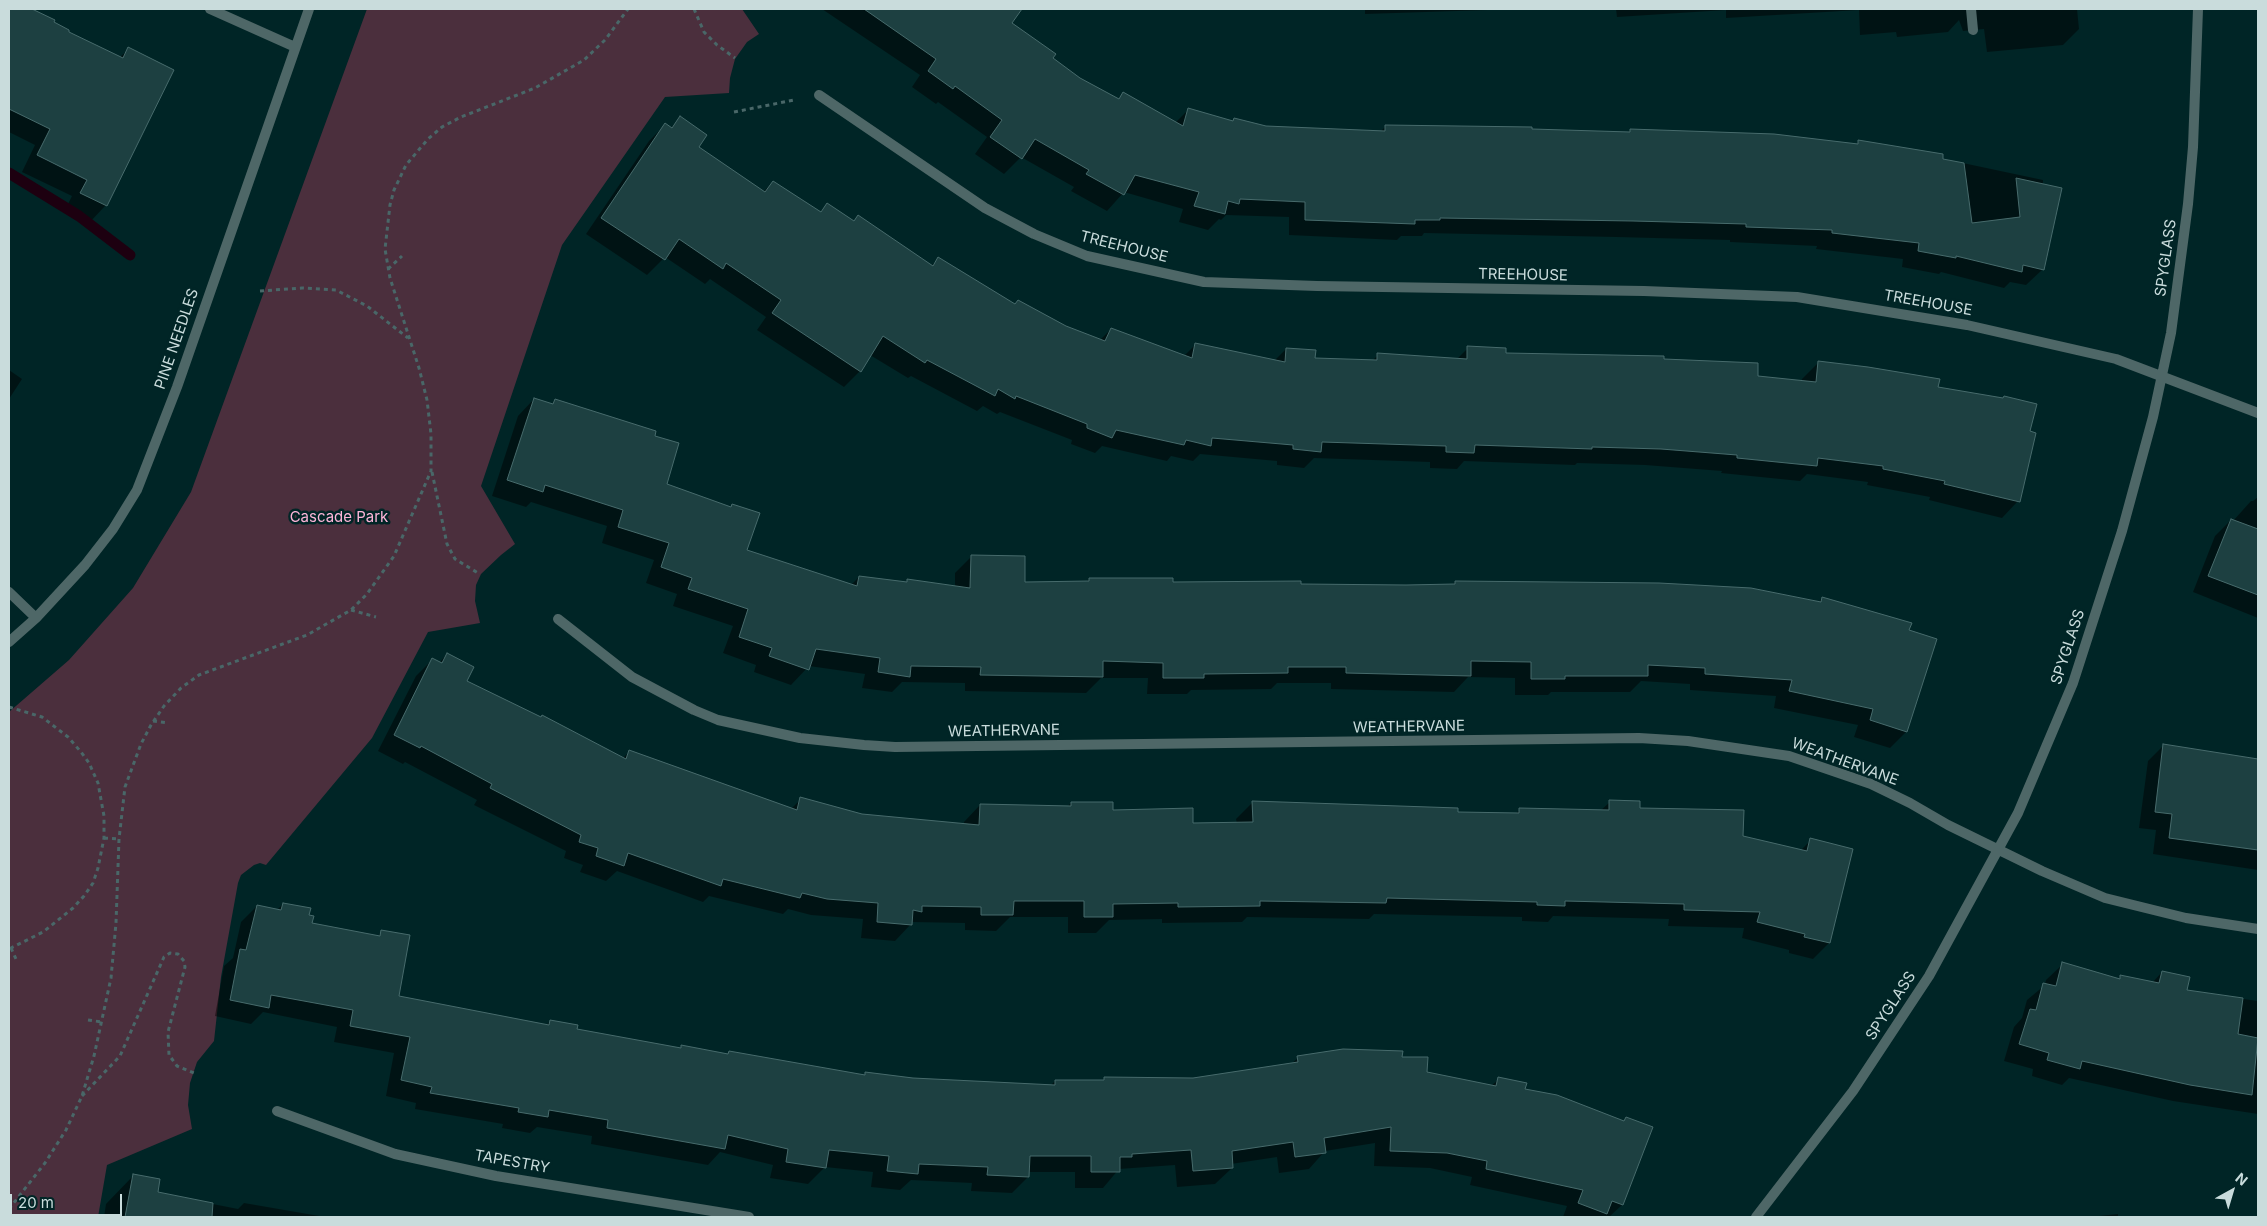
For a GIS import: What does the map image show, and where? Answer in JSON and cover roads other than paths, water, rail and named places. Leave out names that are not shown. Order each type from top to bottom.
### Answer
[{"type":"street","points":[[210,9],[295,47]]},
{"type":"street","name":"PINE NEEDLES","points":[[9,642],[36,618],[85,565],[113,529],[137,490],[177,387],[309,9]]},
{"type":"street","points":[[1971,9],[1973,30]]},
{"type":"street","name":"SPYGLASS","points":[[1756,1217],[1832,1120],[1904,1015],[1953,934],[2022,804],[2073,683],[2122,531],[2153,418],[2170,333],[2188,204],[2194,138],[2198,9]]},
{"type":"street","name":"TREEHOUSE","points":[[819,95],[985,208],[1034,234],[1087,256],[1204,282],[1317,286],[1644,291],[1797,297],[1967,324],[2116,359],[2258,413]]},
{"type":"street","points":[[9,592],[36,618]]},
{"type":"street","name":"WEATHERVANE","points":[[558,619],[632,677],[694,710],[718,720],[800,738],[895,748],[1639,738],[1688,741],[1789,756],[1871,784],[2077,887],[2129,905],[2186,918],[2258,929]]},
{"type":"street","name":"TAPESTRY","points":[[277,1111],[395,1154],[496,1176],[749,1217]]},
{"type":"waterway","points":[[9,173],[79,216],[130,255]]},
{"type":"park label","name":"Cascade Park","points":[[339,517]]}]
